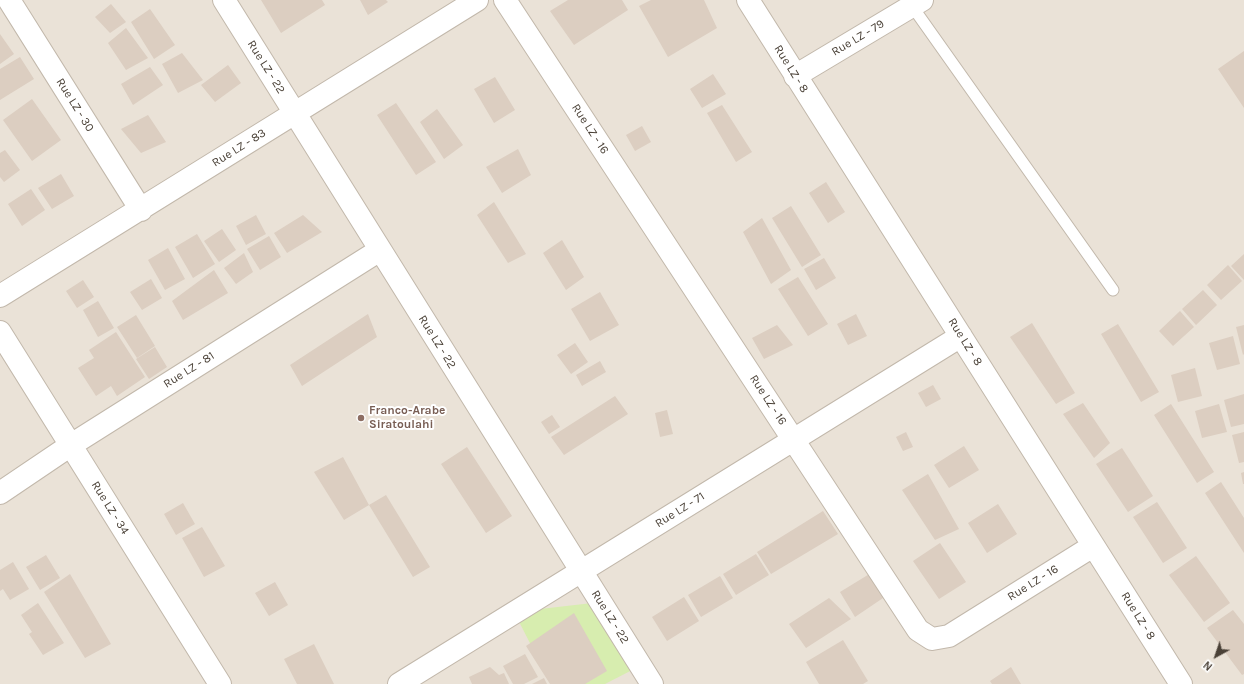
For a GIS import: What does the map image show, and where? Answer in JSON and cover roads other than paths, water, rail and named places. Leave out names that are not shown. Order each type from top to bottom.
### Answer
[{"type":"street","name":"Rue LZ - 30","points":[[9,0],[141,210]]},
{"type":"street","name":"Rue LZ - 22","points":[[224,0],[652,684]]},
{"type":"street","name":"Rue LZ - 83","points":[[0,296],[141,210],[477,0]]},
{"type":"street","name":"Rue LZ - 16","points":[[505,0],[918,630],[932,639],[949,636],[1093,546]]},
{"type":"street","name":"Rue LZ - 8","points":[[748,0],[1181,684]]},
{"type":"street","name":"Rue LZ - 79","points":[[795,76],[917,3]]},
{"type":"street","name":"Rue LZ - 81","points":[[0,493],[71,445],[380,250]]},
{"type":"street","name":"Rue LZ - 34","points":[[0,332],[220,684]]},
{"type":"street","name":"Rue LZ - 71","points":[[399,684],[426,677],[581,571],[961,336]]},
{"type":"lane","points":[[917,3],[1113,290]]},
{"type":"place","name":"Franco-Arabe Siratoulahi","points":[[361,418]]}]
